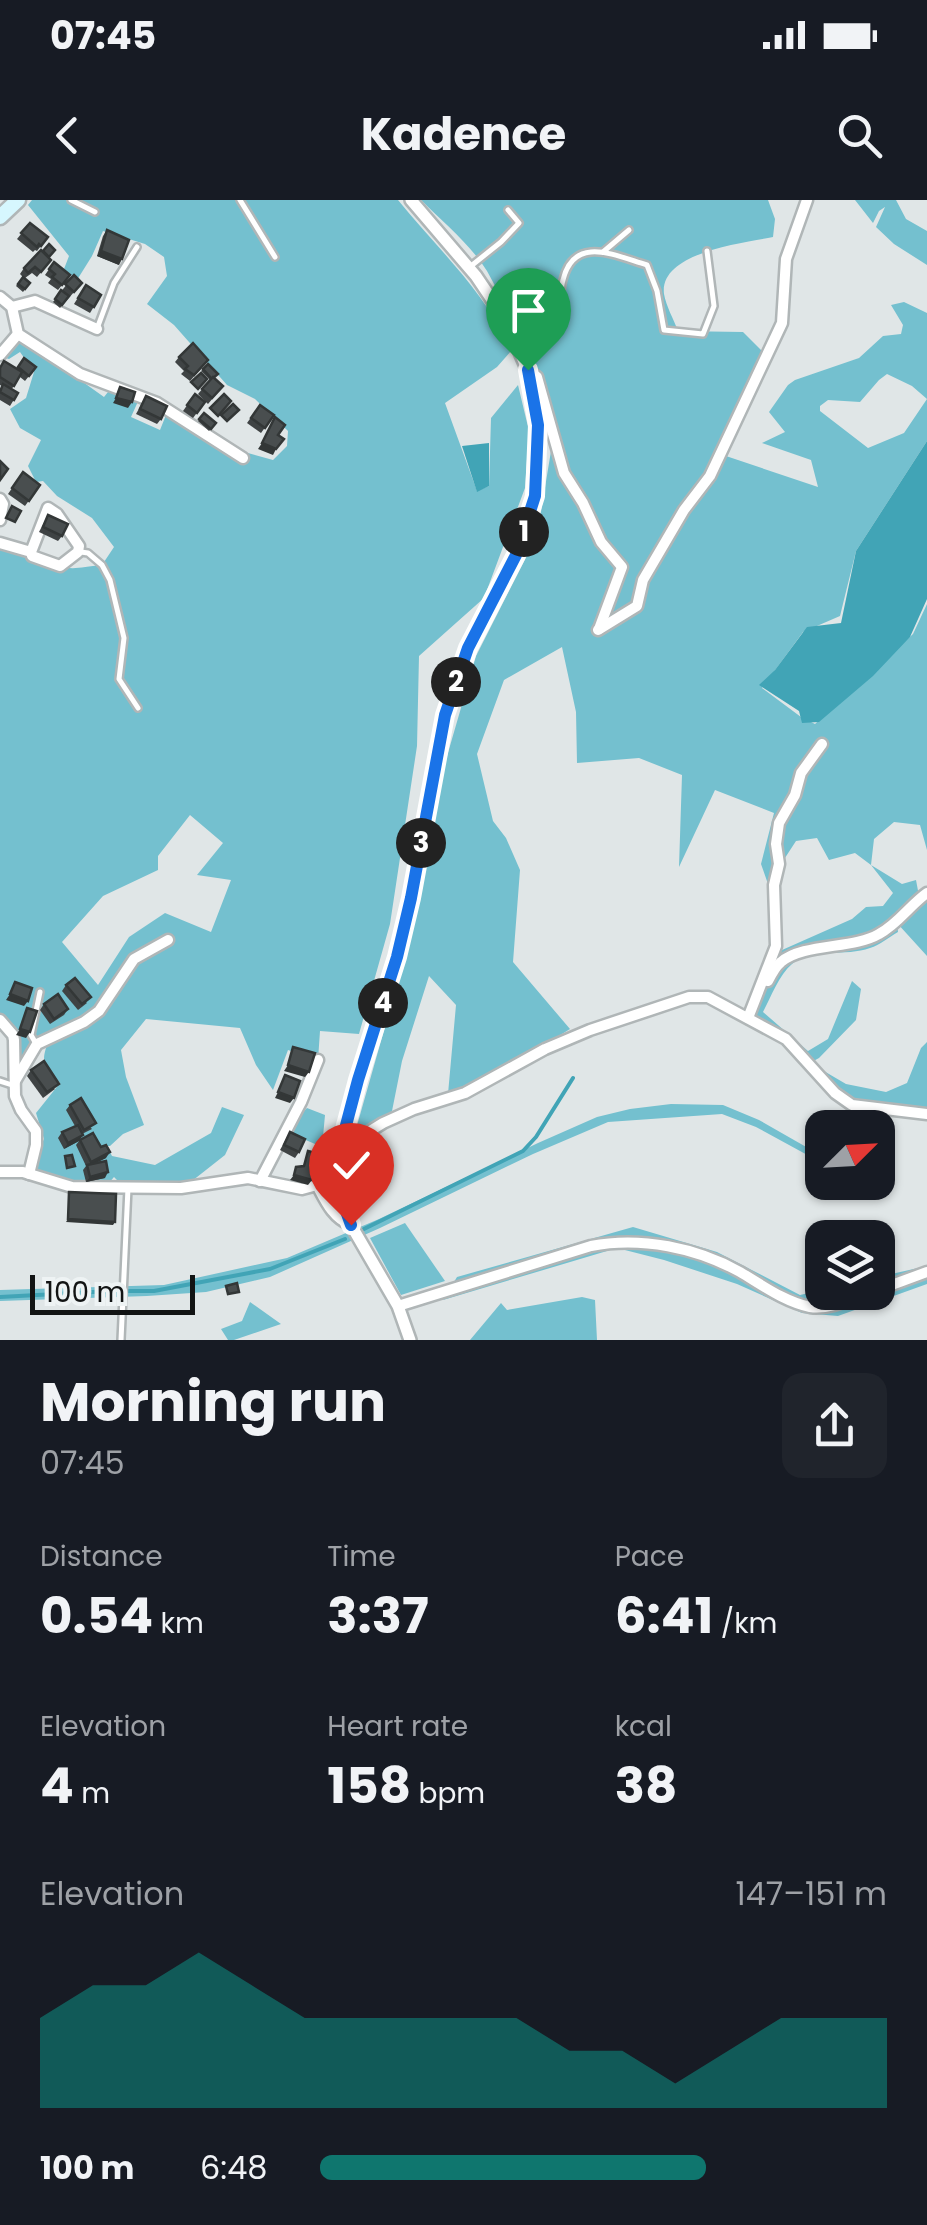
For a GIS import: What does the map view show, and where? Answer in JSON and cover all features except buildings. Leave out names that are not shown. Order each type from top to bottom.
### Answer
[{"type":"main road","points":[[0,217],[18,200]]},
{"type":"street","points":[[410,1340],[398,1306],[351,1225],[337,1166],[347,1118],[408,912],[445,715],[468,648],[516,555],[535,496],[538,425],[528,370],[493,298],[411,200]]},
{"type":"street","points":[[528,370],[537,377],[564,473],[601,542],[622,567],[598,630],[637,606],[643,580],[684,510],[710,476],[782,322],[786,259],[808,200]]},
{"type":"street","points":[[0,297],[12,307],[18,334],[80,374],[157,403],[242,458]]},
{"type":"street","points":[[12,307],[35,301],[97,329]]},
{"type":"street","points":[[0,355],[18,334]]},
{"type":"street","points":[[0,499],[0,520]]},
{"type":"street","points":[[0,544],[31,552],[32,556],[60,566],[78,552],[79,546],[57,514],[48,508],[31,552]]},
{"type":"street","points":[[748,1018],[776,946],[774,885],[779,823],[795,796],[801,773],[822,744]]},
{"type":"street","points":[[756,998],[781,962],[795,954],[880,934],[927,893]]},
{"type":"street","points":[[15,1083],[37,1044],[99,1011],[134,959],[168,940]]},
{"type":"street","points":[[0,1172],[29,1174],[72,1187],[181,1188],[248,1178],[302,1188],[316,1185],[327,1178],[362,1136],[383,1123],[464,1093],[545,1049],[590,1030],[689,997],[708,997],[786,1039],[835,1093],[852,1105],[927,1114]]},
{"type":"street","points":[[0,1020],[13,1035],[15,1045],[15,1096],[36,1131],[29,1174]]},
{"type":"street","points":[[260,1181],[318,1060]]},
{"type":"street","points":[[316,1185],[340,1221],[351,1225]]},
{"type":"street","points":[[398,1306],[614,1242],[702,1253],[805,1305]]},
{"type":"street","points":[[895,1284],[927,1272]]},
{"type":"lane","points":[[18,200],[32,201]]},
{"type":"lane","points":[[71,200],[94,212]]},
{"type":"lane","points":[[240,200],[276,257]]},
{"type":"lane","points":[[469,268],[519,224],[508,210]]},
{"type":"lane","points":[[603,252],[629,230]]},
{"type":"lane","points":[[97,329],[114,283],[137,247]]},
{"type":"lane","points":[[519,346],[540,336],[557,318],[563,278],[574,258],[586,251],[647,265],[658,291],[664,330],[702,334],[714,306],[707,252]]},
{"type":"lane","points":[[78,552],[95,558],[110,580],[124,638],[119,679],[138,708]]},
{"type":"lane","points":[[37,1044],[31,1035],[40,992]]},
{"type":"lane","points":[[0,1081],[15,1083]]},
{"type":"lane","points":[[120,1340],[128,1188]]},
{"type":"shaded area","points":[[32,200],[398,200],[474,290],[512,350],[497,367],[445,403],[477,491],[489,486],[491,418],[518,385],[529,431],[525,488],[484,598],[419,656],[417,746],[390,924],[359,1034],[320,1031],[318,1060],[288,1050],[273,1090],[256,1065],[240,1028],[146,1019],[121,1050],[126,1077],[144,1125],[107,1146],[112,1156],[155,1165],[211,1133],[222,1107],[244,1115],[225,1155],[192,1181],[151,1185],[120,1183],[114,1177],[108,1184],[71,1183],[30,1169],[44,1139],[36,1113],[60,1083],[45,1063],[49,1039],[37,1045],[15,1068],[14,1040],[0,1021],[0,543],[32,557],[40,553],[69,568],[102,565],[114,547],[92,518],[57,496],[43,481],[36,482],[28,466],[41,440],[20,428],[10,409],[26,398],[34,372],[20,352],[9,359],[2,357],[16,339],[104,397],[112,387],[140,397],[131,417],[160,430],[168,410],[219,445],[273,460],[287,446],[288,431],[255,399],[227,385],[174,325],[147,304],[167,276],[164,257],[145,244],[103,231],[77,280],[64,269],[69,256],[28,205]],"holes":[[[190,815],[223,843],[197,875],[231,880],[211,932],[165,913],[129,937],[98,985],[62,942],[103,896],[158,870],[158,856]]]},
{"type":"shaded area","points":[[421,200],[768,200],[775,219],[773,237],[689,259],[666,280],[664,294],[678,331],[743,332],[770,359],[720,454],[818,487],[811,460],[762,443],[785,432],[769,412],[795,380],[859,358],[883,336],[901,334],[903,325],[891,305],[904,302],[927,313],[927,399],[927,441],[856,551],[840,616],[803,632],[762,688],[815,724],[913,634],[927,604],[927,850],[920,825],[894,822],[874,839],[871,865],[855,853],[829,860],[817,838],[796,841],[768,884],[761,864],[774,813],[715,790],[679,867],[682,775],[639,758],[577,763],[576,712],[562,647],[504,680],[477,754],[493,821],[506,838],[520,870],[513,962],[570,1029],[490,1079],[448,1094],[456,1005],[429,976],[402,1061],[392,1111],[354,1136],[410,939],[441,777],[476,656],[537,536],[551,451],[528,341],[480,261]],"holes":[[[887,374],[912,386],[927,399],[904,433],[868,448],[820,411],[820,406],[828,400],[860,402]]]},
{"type":"shaded area","points":[[855,200],[896,200],[906,219],[927,231],[927,265],[876,227],[885,207],[873,223]]},
{"type":"shaded area","points":[[927,441],[927,599],[910,637],[873,676],[819,722],[802,723],[799,711],[759,685],[807,627],[841,623],[856,551]]},
{"type":"shaded area","points":[[489,443],[489,486],[477,492],[462,446]]},
{"type":"shaded area","points":[[871,865],[902,884],[916,880],[919,896],[927,895],[927,956],[897,923],[898,932],[874,947],[800,959],[787,969],[772,993],[763,1012],[808,1051],[828,1039],[852,981],[861,989],[856,1020],[819,1058],[808,1064],[749,1016],[773,954],[852,919],[866,907],[883,906],[893,893]]},
{"type":"shaded area","points":[[927,1042],[927,1112],[848,1099],[835,1090],[817,1067],[846,1084],[886,1092],[907,1083]]},
{"type":"shaded area","points":[[671,1104],[723,1105],[805,1146],[805,1154],[722,1114],[608,1122],[270,1277],[206,1292],[0,1301],[0,1290],[164,1285],[287,1258],[597,1117]]},
{"type":"shaded area","points":[[307,1108],[325,1115],[322,1147],[287,1132]]},
{"type":"shaded area","points":[[405,1223],[445,1281],[401,1295],[370,1238]]},
{"type":"shaded area","points":[[633,1227],[717,1252],[800,1295],[805,1294],[805,1310],[855,1310],[838,1316],[802,1313],[737,1284],[617,1248],[443,1300],[457,1277]]},
{"type":"shaded area","points":[[927,1266],[927,1284],[895,1296],[895,1273]]},
{"type":"shaded area","points":[[582,1297],[595,1300],[597,1340],[470,1340],[501,1303],[507,1310]]},
{"type":"shaded area","points":[[250,1302],[281,1324],[228,1340],[221,1329],[242,1321]]},
{"type":"waterway","points":[[364,1229],[523,1151],[573,1078]]},
{"type":"waterway","points":[[0,1297],[154,1291],[270,1269],[345,1239]]},
{"type":"route","points":[[351,1225],[338,1176],[340,1148],[397,957],[445,715],[468,648],[516,555],[535,496],[538,425],[528,370]]}]
